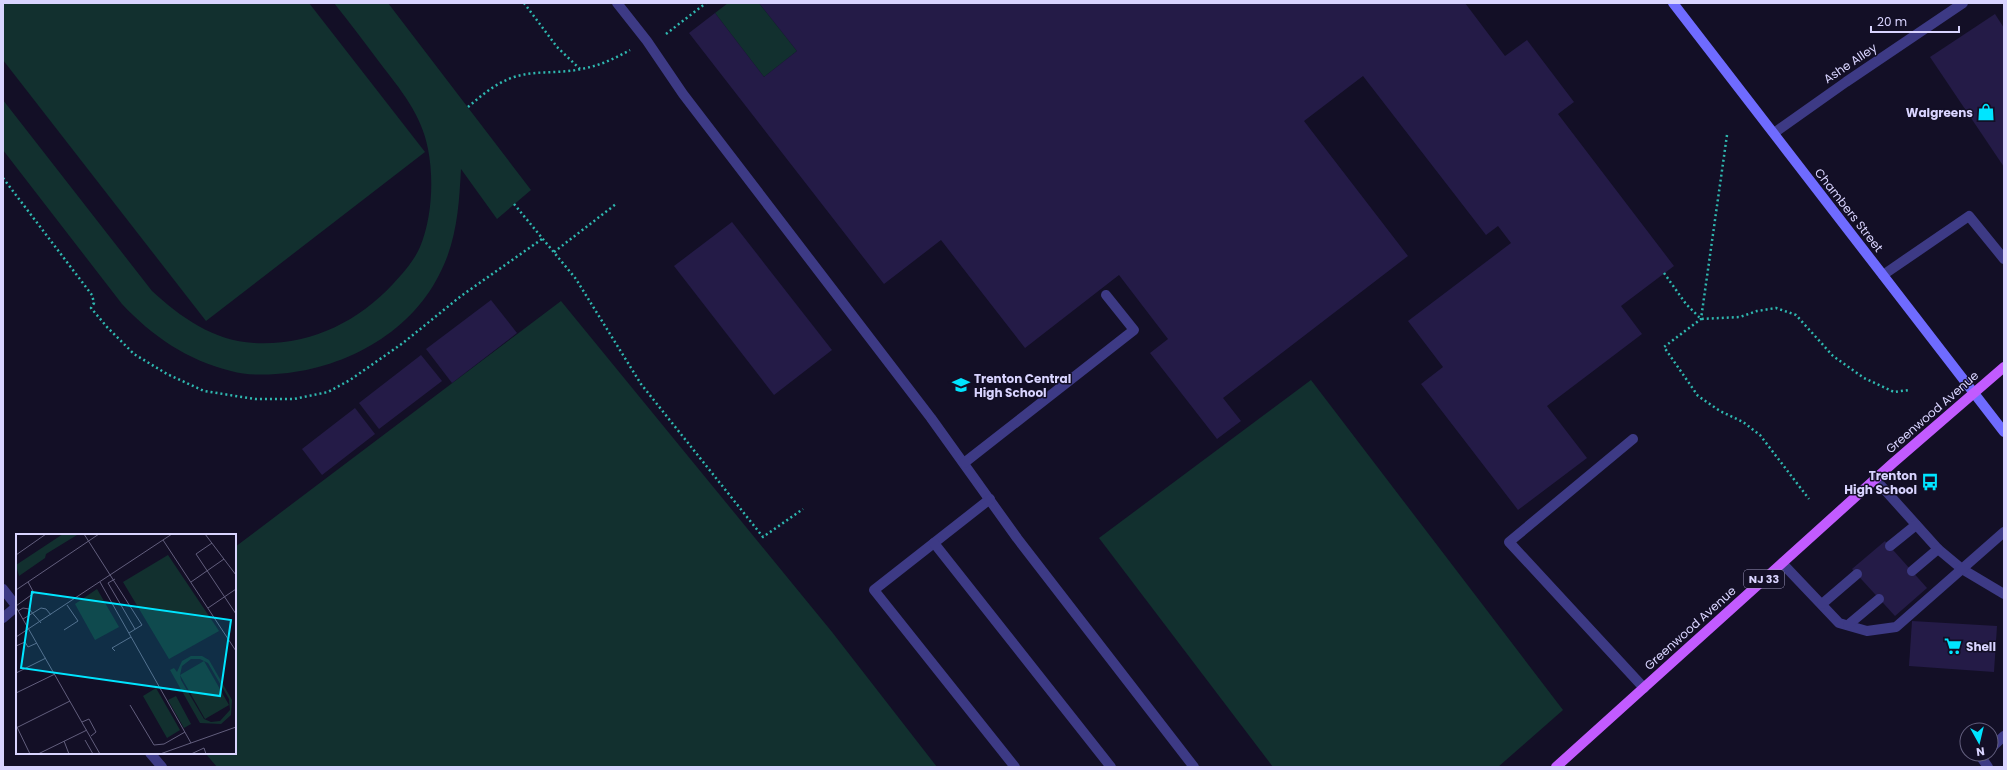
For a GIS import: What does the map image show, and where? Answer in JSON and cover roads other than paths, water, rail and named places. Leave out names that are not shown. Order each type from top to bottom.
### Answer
[{"type":"main road","name":"Greenwood Avenue","points":[[1556,767],[1875,479],[2004,367]]},
{"type":"street","points":[[617,3],[683,94],[964,463],[1017,538],[1194,767]]},
{"type":"street","name":"Chambers Street","points":[[1673,3],[2004,432]]},
{"type":"street","name":"Ashe Alley","points":[[1774,134],[1846,82],[1963,3]]},
{"type":"street","points":[[1883,275],[1969,216],[2004,259]]},
{"type":"street","points":[[964,463],[1134,330],[1106,295]]},
{"type":"street","points":[[1634,439],[1509,542],[1644,688]]},
{"type":"street","points":[[1875,479],[1938,549],[1962,569],[2004,594]]},
{"type":"street","points":[[990,498],[874,590],[1015,767]]},
{"type":"street","points":[[1890,546],[1916,525]]},
{"type":"street","points":[[1782,563],[1839,623],[1867,631],[1896,627],[2004,532]]},
{"type":"street","points":[[934,543],[1111,767]]},
{"type":"street","points":[[1912,571],[1938,549]]},
{"type":"street","points":[[1822,604],[1857,574]]},
{"type":"street","points":[[3,589],[16,605]]},
{"type":"street","points":[[1848,625],[1879,599]]},
{"type":"street","points":[[3,618],[16,607]]},
{"type":"street","points":[[151,754],[162,767]]},
{"type":"place","name":"Walgreens","points":[[1986,112]]},
{"type":"place","name":"Trenton Central High School","points":[[961,385]]},
{"type":"place","name":"Trenton High School","points":[[1930,482]]},
{"type":"place","name":"Shell","points":[[1953,646]]}]
